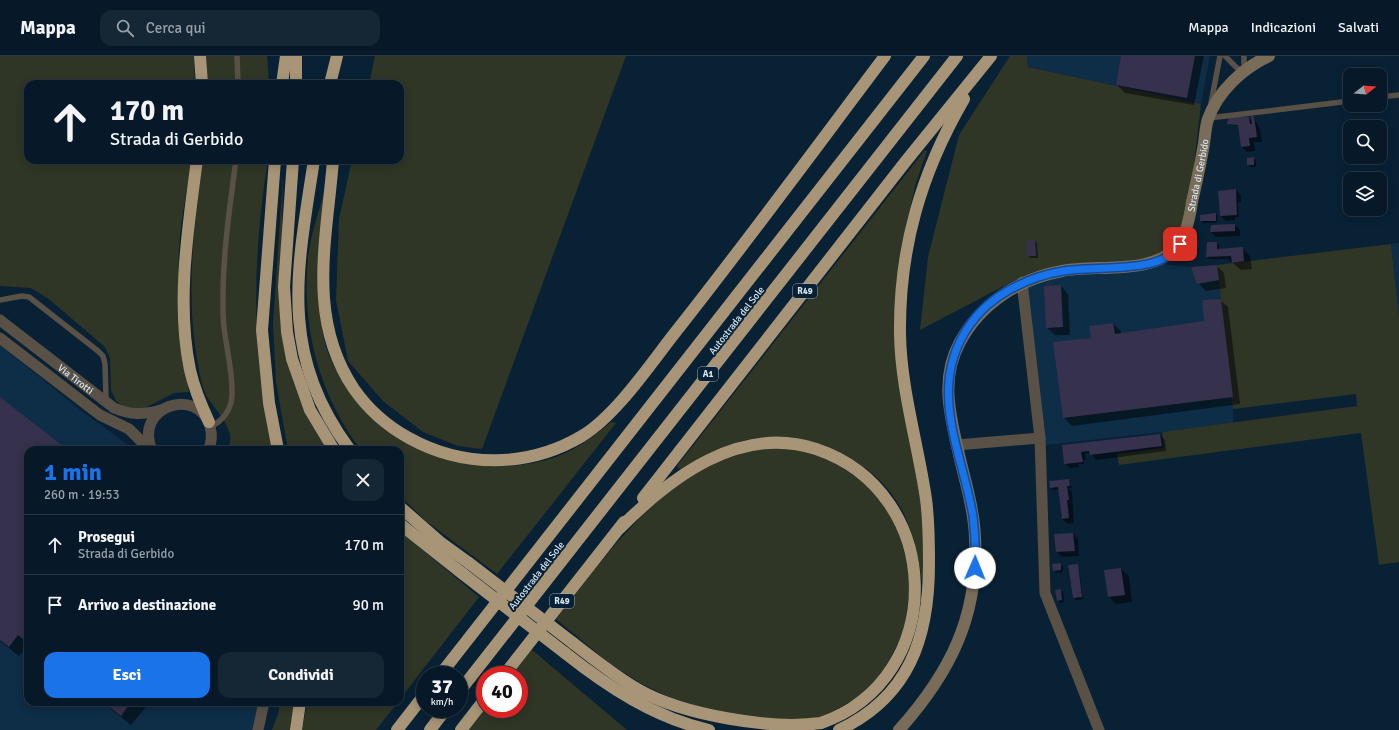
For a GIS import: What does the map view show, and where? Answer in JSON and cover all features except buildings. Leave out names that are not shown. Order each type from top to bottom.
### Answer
[{"type":"highway","points":[[200,56],[202,80]]},
{"type":"highway","points":[[283,80],[286,56]]},
{"type":"highway","points":[[296,56],[296,80]]},
{"type":"highway","points":[[333,164],[323,256],[324,308],[333,348],[349,381],[371,410],[403,435],[417,443],[448,455],[483,461],[518,459],[552,451],[585,434],[615,407],[706,294],[885,56]]},
{"type":"highway","name":"Autostrada del Sole","points":[[447,666],[924,56]]},
{"type":"highway","name":"Autostrada del Sole","points":[[468,681],[957,56]]},
{"type":"highway","name":"R49","points":[[511,666],[906,161],[991,56]]},
{"type":"highway","points":[[839,730],[864,716],[889,695],[902,677],[922,635],[927,607],[929,583],[928,519],[922,477],[905,390],[900,334],[903,275],[909,235],[924,181],[950,122],[994,56]]},
{"type":"highway","points":[[331,80],[338,57]]},
{"type":"highway","points":[[335,80],[338,57]]},
{"type":"highway","points":[[196,164],[186,240],[184,298],[190,370],[197,395],[209,424]]},
{"type":"highway","points":[[275,164],[262,330],[269,403],[277,446]]},
{"type":"highway","points":[[293,164],[284,287],[287,332],[292,359],[310,410],[332,446]]},
{"type":"highway","points":[[313,164],[299,254],[298,318],[301,342],[314,386],[327,413],[348,446]]},
{"type":"highway","points":[[404,527],[573,643],[621,679],[662,700],[712,718],[760,728],[781,729],[819,724],[840,715],[855,706],[871,693],[898,658],[906,640],[914,608],[915,590],[912,558],[905,532],[897,514],[875,484],[844,462],[828,454],[792,444],[774,443],[757,444],[726,452],[689,470],[672,482],[643,505],[620,528]]},
{"type":"highway","points":[[404,510],[440,542],[466,568],[565,653],[598,679],[621,693],[672,718],[709,730]]},
{"type":"highway","points":[[296,730],[299,706]]},
{"type":"highway","points":[[397,730],[416,706]]},
{"type":"highway","points":[[461,730],[476,711]]},
{"type":"highway","points":[[430,730],[439,718]]},
{"type":"street","name":"Strada di Gerbido","points":[[1022,282],[1063,271],[1150,264],[1169,255],[1180,244],[1188,225],[1208,118],[1221,96],[1244,71],[1269,56]]},
{"type":"street","points":[[899,730],[940,680],[949,664],[966,618],[974,579],[975,536],[973,516],[949,415],[947,396],[952,359],[969,326],[984,310],[1022,282],[1040,438],[1045,593],[1099,730]]},
{"type":"street","name":"Via Tirotti","points":[[0,320],[114,408],[126,413],[143,415],[176,404],[192,406],[198,410],[209,424]]},
{"type":"street","name":"Via Tirotti","points":[[0,338],[100,415],[129,428],[147,446]]},
{"type":"street","points":[[150,446],[148,434],[150,425],[161,410]]},
{"type":"street","points":[[209,424],[211,440],[210,446]]},
{"type":"street","points":[[957,445],[1040,438]]},
{"type":"street","points":[[258,730],[263,706]]},
{"type":"lane","points":[[237,56],[238,80]]},
{"type":"lane","points":[[1220,56],[1208,118],[1343,102]]},
{"type":"lane","points":[[1225,56],[1237,68],[1244,71],[1244,56]]},
{"type":"lane","points":[[1387,96],[1399,95]]},
{"type":"lane","points":[[209,424],[220,422],[229,408],[232,394],[223,313],[225,241],[235,164]]},
{"type":"lane","points":[[0,300],[22,296],[29,297],[98,351],[105,364],[106,397],[114,408]]},
{"type":"shaded area","points":[[1027,56],[1210,56],[1201,104],[1028,67]]},
{"type":"shaded area","points":[[1399,243],[1399,317],[1391,244]]},
{"type":"shaded area","points":[[1150,263],[1191,267],[1217,265],[1233,409],[1233,424],[1046,445],[1019,278]]},
{"type":"shaded area","points":[[0,345],[83,412],[130,446],[24,446],[24,706],[261,706],[255,730],[0,730]]},
{"type":"green space","points":[[0,56],[194,56],[195,80],[24,80],[24,164],[191,164],[181,226],[178,266],[181,339],[189,392],[174,393],[145,408],[136,409],[123,406],[116,401],[111,390],[110,358],[105,347],[50,300],[31,288],[0,286]]},
{"type":"green space","points":[[206,56],[267,56],[269,80],[207,80]]},
{"type":"green space","points":[[375,56],[626,56],[482,449],[458,446],[423,432],[383,401],[348,361],[336,300],[339,219],[351,164],[404,164],[404,80],[370,80]]},
{"type":"green space","points":[[1010,56],[1027,56],[1028,67],[1201,104],[1187,225],[1170,254],[1019,278],[920,330],[928,257],[959,135]]},
{"type":"green space","points":[[925,150],[927,151],[916,183],[904,233],[896,313],[923,508],[925,572],[922,582],[918,555],[913,537],[903,512],[891,493],[876,476],[857,462],[836,451],[814,443],[791,438],[768,437],[746,440],[729,446],[680,470],[677,466]]},
{"type":"green space","points":[[203,164],[267,164],[259,233],[256,305],[261,378],[272,446],[229,446],[230,437],[226,423],[204,390],[194,338],[192,313],[192,262]]},
{"type":"green space","points":[[283,177],[280,324],[286,357],[294,383],[304,409],[325,446],[287,446],[276,382],[273,323]]},
{"type":"green space","points":[[325,189],[319,285],[321,324],[325,342],[335,369],[351,393],[369,414],[390,432],[413,446],[438,456],[464,463],[491,466],[519,465],[546,460],[564,454],[573,450],[611,422],[616,423],[497,574],[426,521],[404,500],[404,446],[358,446],[346,429],[324,383],[316,359],[311,334],[307,309],[307,283],[309,248]]},
{"type":"green space","points":[[1391,244],[1399,317],[1399,562],[1379,565],[1361,433],[1119,465],[1117,454],[1164,448],[1162,432],[1357,406],[1356,394],[1233,409],[1217,265]]},
{"type":"green space","points":[[785,447],[832,460],[874,490],[897,526],[911,577],[905,628],[887,666],[876,680],[858,697],[825,716],[801,723],[753,721],[673,699],[642,684],[609,663],[556,619],[606,555],[624,535],[643,515],[684,481],[707,467],[740,453],[761,448]]},
{"type":"green space","points":[[404,534],[479,597],[426,666],[416,666],[416,678],[404,694]]},
{"type":"green space","points":[[531,649],[627,730],[466,730],[476,717],[528,718],[528,666],[517,666]]},
{"type":"green space","points":[[279,706],[294,706],[291,730],[272,730],[279,711]]},
{"type":"green space","points":[[306,706],[395,706],[376,730],[302,730]]},
{"type":"route","points":[[975,568],[975,536],[973,516],[949,415],[947,396],[952,359],[969,326],[999,297],[1022,282],[1063,271],[1150,264],[1169,255],[1180,244]]}]
